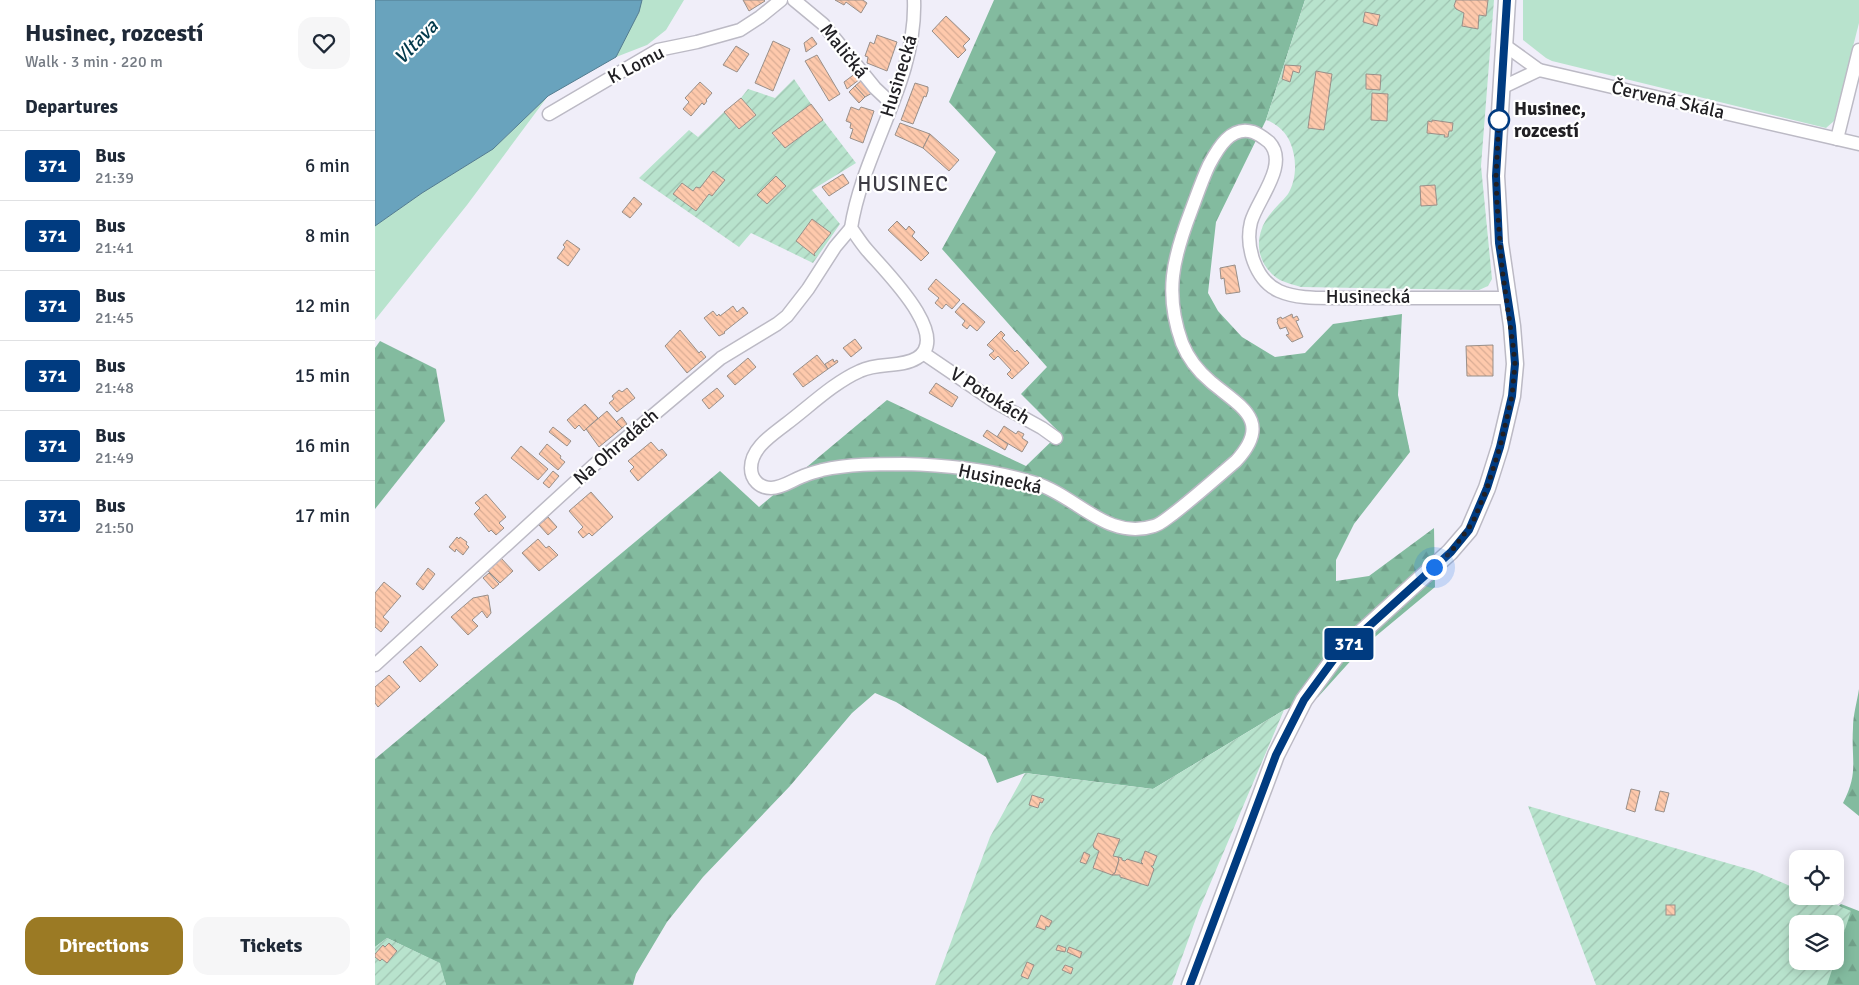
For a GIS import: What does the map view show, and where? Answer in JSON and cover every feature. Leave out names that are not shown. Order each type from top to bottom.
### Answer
[{"type":"street","name":"K Lomu","points":[[549,114],[658,50],[740,30],[781,0]]},
{"type":"street","name":"Maličká","points":[[794,0],[823,24],[875,88],[892,104]]},
{"type":"street","name":"Husinecká","points":[[851,228],[859,188],[900,84],[912,39],[915,16],[914,0]]},
{"type":"street","points":[[1190,985],[1276,755],[1304,700],[1337,655],[1451,552],[1473,522],[1487,488],[1512,396],[1515,364],[1512,326],[1499,243],[1497,195],[1503,44],[1507,0]]},
{"type":"street","points":[[1501,88],[1539,70],[1503,44]]},
{"type":"street","points":[[1837,139],[1859,50]]},
{"type":"street","name":"Červená Skála","points":[[1539,70],[1859,144]]},
{"type":"street","name":"Husinecká","points":[[923,353],[916,359],[907,362],[877,365],[862,370],[844,380],[765,440],[755,454],[751,466],[752,475],[756,482],[763,487],[772,488],[823,470],[850,466],[905,464],[963,469],[1009,476],[1036,483],[1061,494],[1108,524],[1119,528],[1134,530],[1158,525],[1236,461],[1247,449],[1252,436],[1249,416],[1243,406],[1210,381],[1195,366],[1182,344],[1174,312],[1171,286],[1178,245],[1205,174],[1224,142],[1233,133],[1244,130],[1264,137],[1272,145],[1275,156],[1272,178],[1251,222],[1249,238],[1251,257],[1261,276],[1278,291],[1304,297],[1331,298],[1507,298]]},
{"type":"street","points":[[851,228],[866,249],[914,306],[923,321],[927,332],[927,343],[923,353]]},
{"type":"street","name":"Na Ohradách","points":[[375,666],[595,465],[721,358],[787,316],[808,289],[835,246],[851,228]]},
{"type":"street","name":"V Potokách","points":[[923,353],[995,402],[1056,438]]},
{"type":"green space","points":[[642,0],[684,0],[666,30],[647,45],[616,57],[639,12]]},
{"type":"green space","points":[[994,0],[1305,0],[1266,120],[1216,222],[1208,293],[1218,311],[1242,337],[1275,357],[1305,353],[1333,324],[1402,314],[1398,395],[1410,452],[1354,524],[1336,560],[1336,581],[1369,576],[1434,528],[1435,587],[1364,646],[1318,697],[1284,710],[1153,789],[1025,773],[997,783],[986,757],[896,702],[875,693],[852,713],[790,786],[703,877],[667,922],[636,974],[633,985],[446,985],[439,963],[387,938],[375,947],[375,759],[720,471],[759,507],[887,400],[1026,466],[1060,433],[1021,394],[1047,367],[942,249],[996,152],[949,102]]},
{"type":"green space","points":[[1305,0],[1494,0],[1481,166],[1492,279],[1488,286],[1479,290],[1301,287],[1280,280],[1273,275],[1262,261],[1259,245],[1262,228],[1268,216],[1288,194],[1293,182],[1295,168],[1294,155],[1288,138],[1277,126],[1266,120]]},
{"type":"green space","points":[[1523,0],[1859,0],[1859,23],[1834,121],[1826,128],[1552,61],[1523,40]]},
{"type":"green space","points":[[794,79],[811,104],[772,134],[785,148],[823,120],[856,163],[812,190],[840,224],[813,263],[751,233],[739,247],[639,178],[689,130],[698,137],[724,112],[739,129],[756,115],[741,98],[748,89],[775,98]]},
{"type":"green space","points":[[548,96],[467,205],[375,320],[375,226],[422,193],[493,149]]},
{"type":"green space","points":[[380,341],[436,369],[445,421],[375,509],[375,348]]},
{"type":"green space","points":[[1859,689],[1859,816],[1843,803],[1853,774],[1853,723]]},
{"type":"green space","points":[[1284,710],[1199,910],[1172,985],[935,985],[990,837],[1025,773],[1153,789]]},
{"type":"green space","points":[[1528,806],[1755,871],[1789,886],[1789,905],[1837,905],[1851,911],[1844,932],[1844,915],[1789,915],[1789,970],[1832,970],[1827,985],[1596,985]]},
{"type":"green space","points":[[1840,905],[1859,911],[1859,985],[1804,985],[1808,970],[1844,970],[1844,915],[1829,915]]},
{"type":"green space","points":[[387,938],[440,963],[446,985],[375,985],[375,947]]},
{"type":"water","name":"Vltava","points":[[375,0],[642,0],[639,12],[616,57],[548,96],[493,149],[422,193],[375,226]]},
{"type":"building","points":[[743,0],[764,0],[765,1],[749,11]]},
{"type":"building","points":[[835,0],[863,0],[867,3],[861,13],[846,2],[844,5]]},
{"type":"building","points":[[1456,0],[1488,0],[1486,16],[1479,15],[1478,29],[1462,26],[1464,13],[1454,6]]},
{"type":"building","points":[[1365,12],[1380,15],[1377,26],[1363,22]]},
{"type":"building","points":[[946,16],[970,39],[963,46],[966,50],[958,58],[932,31]]},
{"type":"building","points":[[877,35],[897,42],[887,71],[867,63],[868,57],[865,56],[870,42],[874,44]]},
{"type":"building","points":[[812,37],[817,44],[806,52],[804,43]]},
{"type":"building","points":[[773,41],[790,49],[773,91],[755,83]]},
{"type":"building","points":[[736,46],[749,54],[737,72],[723,65]]},
{"type":"building","points":[[817,55],[840,94],[829,101],[805,61]]},
{"type":"building","points":[[1285,65],[1301,66],[1299,73],[1293,71],[1290,82],[1282,79]]},
{"type":"building","points":[[1316,71],[1332,74],[1324,130],[1308,128]]},
{"type":"building","points":[[856,73],[860,79],[847,89],[844,82]]},
{"type":"building","points":[[1366,74],[1381,75],[1380,90],[1366,89]]},
{"type":"building","points":[[862,80],[872,93],[865,97],[855,86]]},
{"type":"building","points":[[700,82],[712,93],[704,105],[702,103],[691,116],[683,109],[689,102],[685,98]]},
{"type":"building","points":[[915,83],[928,87],[928,91],[926,97],[924,96],[913,124],[901,120]]},
{"type":"building","points":[[855,86],[865,97],[859,103],[849,92]]},
{"type":"building","points":[[1372,93],[1388,94],[1387,121],[1371,120]]},
{"type":"building","points":[[741,98],[756,115],[739,129],[724,112]]},
{"type":"building","points":[[811,104],[823,120],[785,148],[772,133]]},
{"type":"building","points":[[851,107],[859,110],[861,107],[874,111],[863,143],[850,138],[853,129],[850,128],[851,123],[846,121]]},
{"type":"building","points":[[1432,120],[1453,123],[1452,131],[1449,131],[1448,137],[1427,133],[1428,121],[1432,122]]},
{"type":"building","points":[[900,123],[930,134],[923,148],[895,135]]},
{"type":"building","points":[[930,134],[959,160],[949,171],[923,148]]},
{"type":"building","points":[[713,171],[725,180],[712,196],[709,194],[696,211],[673,194],[682,183],[693,191],[696,187],[700,188]]},
{"type":"building","points":[[843,174],[849,183],[829,196],[822,187]]},
{"type":"building","points":[[776,176],[786,186],[767,204],[757,195]]},
{"type":"building","points":[[1435,185],[1437,205],[1421,206],[1420,186]]},
{"type":"building","points":[[634,197],[642,204],[630,218],[622,212]]},
{"type":"building","points":[[812,219],[831,233],[814,254],[815,256],[796,241]]},
{"type":"building","points":[[897,221],[906,230],[909,226],[915,232],[912,236],[929,253],[921,261],[888,230]]},
{"type":"building","points":[[567,240],[580,249],[568,266],[557,258],[565,247],[563,245]]},
{"type":"building","points":[[1235,265],[1240,292],[1226,294],[1224,278],[1221,279],[1220,268]]},
{"type":"building","points":[[936,279],[960,300],[952,309],[946,304],[942,309],[935,303],[939,298],[928,289]]},
{"type":"building","points":[[963,303],[985,322],[977,331],[970,325],[967,329],[962,325],[965,321],[955,312]]},
{"type":"building","points":[[733,306],[737,312],[743,307],[748,313],[719,336],[704,318],[713,311],[717,316],[719,314],[720,316]]},
{"type":"building","points":[[1292,314],[1293,318],[1297,316],[1299,320],[1296,321],[1303,337],[1292,342],[1286,335],[1289,334],[1286,327],[1280,329],[1277,319],[1281,317],[1282,319]]},
{"type":"building","points":[[680,330],[699,353],[701,351],[706,357],[687,373],[665,346]]},
{"type":"building","points":[[1001,331],[1005,335],[1002,338],[1029,363],[1012,379],[1007,374],[1011,370],[998,356],[994,360],[989,355],[994,351],[987,345]]},
{"type":"building","points":[[855,339],[862,348],[851,357],[843,348]]},
{"type":"building","points":[[1493,345],[1493,376],[1467,376],[1466,346]]},
{"type":"building","points":[[817,355],[828,369],[803,387],[793,374]]},
{"type":"building","points":[[748,358],[756,367],[735,385],[727,376]]},
{"type":"building","points":[[833,359],[834,362],[837,360],[838,362],[828,369],[825,364]]},
{"type":"building","points":[[936,383],[958,397],[952,407],[929,393]]},
{"type":"building","points":[[627,388],[635,398],[617,412],[609,403],[614,399],[612,396],[619,390],[622,392]]},
{"type":"building","points":[[717,388],[724,396],[709,409],[702,400]]},
{"type":"building","points":[[585,404],[598,418],[584,431],[579,425],[575,429],[567,420]]},
{"type":"building","points":[[607,411],[622,428],[599,447],[586,429]]},
{"type":"building","points":[[622,417],[627,424],[622,428],[616,422]]},
{"type":"building","points":[[1004,426],[1016,434],[1018,431],[1024,434],[1022,438],[1028,442],[1022,452],[997,437]]},
{"type":"building","points":[[553,427],[571,441],[567,446],[549,432]]},
{"type":"building","points":[[987,430],[1008,444],[1005,450],[983,436]]},
{"type":"building","points":[[651,442],[659,451],[662,449],[667,455],[638,481],[630,471],[634,467],[628,461]]},
{"type":"building","points":[[547,444],[565,462],[558,470],[539,454]]},
{"type":"building","points":[[521,446],[548,469],[538,480],[511,458]]},
{"type":"building","points":[[553,471],[559,476],[549,488],[543,483]]},
{"type":"building","points":[[591,492],[613,517],[592,536],[589,533],[583,538],[578,532],[583,527],[569,511]]},
{"type":"building","points":[[486,494],[506,517],[499,523],[504,528],[496,535],[491,530],[489,532],[474,514],[480,508],[475,503]]},
{"type":"building","points":[[548,517],[557,527],[548,535],[539,525]]},
{"type":"building","points":[[457,537],[467,542],[466,544],[469,547],[463,555],[456,549],[455,552],[449,547]]},
{"type":"building","points":[[538,539],[546,548],[549,546],[558,555],[539,571],[522,553]]},
{"type":"building","points":[[501,558],[513,571],[500,583],[488,571]]},
{"type":"building","points":[[428,568],[435,574],[423,590],[416,584]]},
{"type":"building","points":[[489,573],[499,584],[493,589],[483,578]]},
{"type":"building","points":[[384,582],[401,596],[383,617],[389,622],[381,632],[375,627],[375,593]]},
{"type":"building","points":[[488,595],[491,613],[487,618],[482,611],[472,620],[478,626],[468,635],[451,617],[473,598]]},
{"type":"building","points":[[421,646],[438,665],[420,682],[403,662]]},
{"type":"building","points":[[389,675],[400,687],[378,707],[375,703],[375,687]]},
{"type":"building","points":[[1631,789],[1640,791],[1635,812],[1626,809]]},
{"type":"building","points":[[1660,791],[1669,793],[1664,812],[1655,810]]},
{"type":"building","points":[[1032,795],[1044,799],[1042,803],[1040,802],[1038,808],[1029,805]]},
{"type":"building","points":[[1098,833],[1120,839],[1113,856],[1118,857],[1119,860],[1115,873],[1112,875],[1093,868],[1099,851],[1093,845]]},
{"type":"building","points":[[1145,851],[1157,856],[1153,866],[1151,866],[1154,869],[1148,886],[1120,877],[1120,875],[1112,875],[1115,873],[1119,860],[1118,857],[1125,861],[1127,859],[1143,864],[1141,862]]},
{"type":"building","points":[[1084,852],[1090,855],[1086,864],[1080,862]]},
{"type":"building","points":[[1666,905],[1675,905],[1675,915],[1666,915]]},
{"type":"building","points":[[1041,915],[1052,921],[1049,927],[1046,926],[1045,930],[1036,927]]},
{"type":"building","points":[[389,943],[397,951],[387,963],[382,959],[380,961],[375,957],[375,954],[383,945],[385,947]]},
{"type":"building","points":[[1058,945],[1066,948],[1065,952],[1056,950]]},
{"type":"building","points":[[1069,947],[1082,952],[1080,958],[1067,952]]},
{"type":"building","points":[[1027,962],[1034,965],[1028,979],[1021,976]]},
{"type":"building","points":[[1065,965],[1073,968],[1071,974],[1062,970]]},
{"type":"bus line","name":"371","points":[[1190,985],[1276,755],[1304,700],[1337,655],[1451,552],[1469,530],[1487,488],[1500,447],[1512,396],[1515,364],[1512,326],[1501,255],[1496,176],[1507,0]]},
{"type":"place","name":"Husinec, rozcestí","points":[[1499,120]]},
{"type":"district","name":"HUSINEC","points":[[903,184]]},
{"type":"route","points":[[1434,567],[1451,552],[1469,530],[1473,522],[1487,488],[1500,447],[1512,396],[1515,364],[1512,326],[1499,243],[1497,204],[1496,176],[1499,120]]}]
